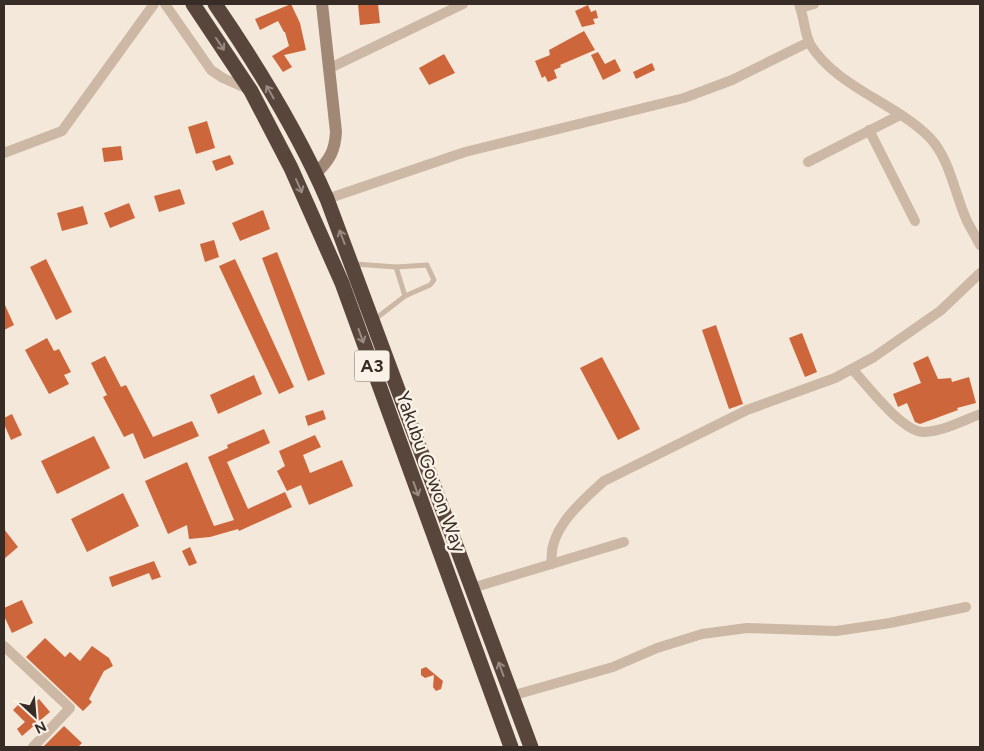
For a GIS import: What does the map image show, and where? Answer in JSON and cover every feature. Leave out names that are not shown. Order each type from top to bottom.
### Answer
[{"type":"highway","name":"Yakubu Gowon Way","points":[[193,4],[251,91],[291,168],[342,283],[511,747]]},
{"type":"highway","name":"Yakubu Gowon Way","points":[[215,4],[250,58],[316,173],[373,320],[531,747]]},
{"type":"highway","points":[[435,541],[452,534]]},
{"type":"street","points":[[4,152],[62,130],[154,4]]},
{"type":"street","points":[[165,4],[212,70],[223,78],[251,91]]},
{"type":"street","points":[[316,173],[330,157],[335,147],[336,132],[322,4]]},
{"type":"street","points":[[330,68],[463,4]]},
{"type":"street","points":[[814,4],[799,6],[809,42],[819,57],[857,88],[900,114],[931,138],[940,150],[967,222],[980,245]]},
{"type":"street","points":[[327,199],[464,152],[684,98],[732,80],[809,42]]},
{"type":"street","points":[[808,162],[900,114]]},
{"type":"street","points":[[869,130],[915,221]]},
{"type":"street","points":[[552,564],[552,543],[559,530],[587,496],[604,481],[747,410],[835,378],[874,357],[940,311],[980,273]]},
{"type":"street","points":[[852,369],[907,428],[922,432],[940,429],[980,414]]},
{"type":"street","points":[[472,588],[624,542]]},
{"type":"street","points":[[511,696],[613,667],[657,648],[702,634],[747,628],[836,630],[890,623],[966,607]]},
{"type":"street","points":[[4,646],[70,708],[33,747]]},
{"type":"lane","points":[[352,264],[396,267],[427,265],[434,280],[430,285],[405,296],[373,320]]},
{"type":"lane","points":[[396,267],[405,296]]},
{"type":"building","points":[[291,4],[300,23],[306,50],[284,55],[292,67],[283,72],[272,56],[289,46],[285,32],[278,21],[260,30],[255,19]]},
{"type":"building","points":[[358,4],[378,4],[380,23],[360,25]]},
{"type":"building","points":[[588,5],[591,12],[596,10],[598,18],[593,19],[595,24],[582,27],[575,11]]},
{"type":"building","points":[[584,31],[595,50],[560,65],[561,67],[554,70],[557,78],[548,82],[545,76],[542,78],[535,61],[550,55],[549,50]]},
{"type":"building","points":[[598,52],[605,64],[615,59],[621,71],[603,80],[591,55]]},
{"type":"building","points":[[444,54],[455,73],[429,85],[419,68]]},
{"type":"building","points":[[652,63],[655,70],[636,79],[633,72]]},
{"type":"building","points":[[207,121],[215,148],[196,154],[188,127]]},
{"type":"building","points":[[121,146],[123,160],[104,162],[102,148]]},
{"type":"building","points":[[230,155],[234,164],[216,171],[212,161]]},
{"type":"building","points":[[180,189],[185,204],[159,212],[154,196]]},
{"type":"building","points":[[129,203],[135,218],[110,228],[104,213]]},
{"type":"building","points":[[83,206],[88,224],[62,231],[57,213]]},
{"type":"building","points":[[263,210],[270,229],[240,241],[232,223]]},
{"type":"building","points":[[214,240],[219,257],[205,262],[200,244]]},
{"type":"building","points":[[277,252],[325,374],[308,381],[262,258]]},
{"type":"building","points":[[46,259],[72,312],[56,320],[30,267]]},
{"type":"building","points":[[235,259],[294,387],[279,394],[219,266]]},
{"type":"building","points":[[4,303],[14,325],[4,330]]},
{"type":"building","points":[[716,325],[743,404],[729,409],[702,330]]},
{"type":"building","points":[[802,333],[817,372],[805,377],[789,338]]},
{"type":"building","points":[[47,338],[54,351],[59,349],[71,372],[64,375],[69,384],[49,394],[25,350]]},
{"type":"building","points":[[105,356],[121,387],[126,385],[153,437],[192,421],[199,436],[144,459],[133,433],[124,437],[103,397],[107,395],[91,363]]},
{"type":"building","points":[[928,356],[938,379],[951,378],[952,382],[969,377],[976,403],[957,408],[958,410],[920,424],[915,422],[907,403],[898,407],[893,394],[921,383],[913,363]]},
{"type":"building","points":[[602,357],[640,429],[618,440],[580,368]]},
{"type":"building","points":[[254,375],[262,394],[218,414],[210,395]]},
{"type":"building","points":[[323,410],[326,419],[308,426],[305,416]]},
{"type":"building","points":[[12,414],[22,435],[11,440],[4,424],[4,418]]},
{"type":"building","points":[[264,429],[270,443],[227,462],[248,509],[285,492],[292,507],[239,531],[238,529],[210,537],[189,539],[187,525],[168,534],[145,481],[187,462],[214,526],[234,520],[208,457],[228,448],[227,445]]},
{"type":"building","points":[[315,435],[321,447],[303,455],[310,473],[342,460],[353,486],[309,505],[301,485],[287,491],[277,471],[285,466],[279,451]]},
{"type":"building","points":[[94,436],[110,468],[57,494],[41,461]]},
{"type":"building","points":[[123,493],[139,526],[87,552],[71,519]]},
{"type":"building","points":[[4,529],[18,547],[4,559]]},
{"type":"building","points":[[190,547],[197,563],[189,566],[182,551]]},
{"type":"building","points":[[154,561],[161,577],[152,580],[149,573],[112,587],[109,577]]},
{"type":"building","points":[[22,600],[33,623],[12,633],[4,616],[4,608]]},
{"type":"building","points":[[45,638],[65,657],[70,652],[80,661],[92,646],[109,658],[113,666],[104,671],[89,699],[92,702],[83,711],[26,657]]},
{"type":"building","points":[[426,667],[443,681],[441,689],[436,691],[433,687],[434,675],[425,678],[421,675],[421,669]]},
{"type":"building","points":[[39,699],[50,712],[22,736],[17,729],[25,722],[13,710],[21,702],[27,709]]},
{"type":"building","points":[[64,726],[82,743],[78,747],[43,747]]}]
